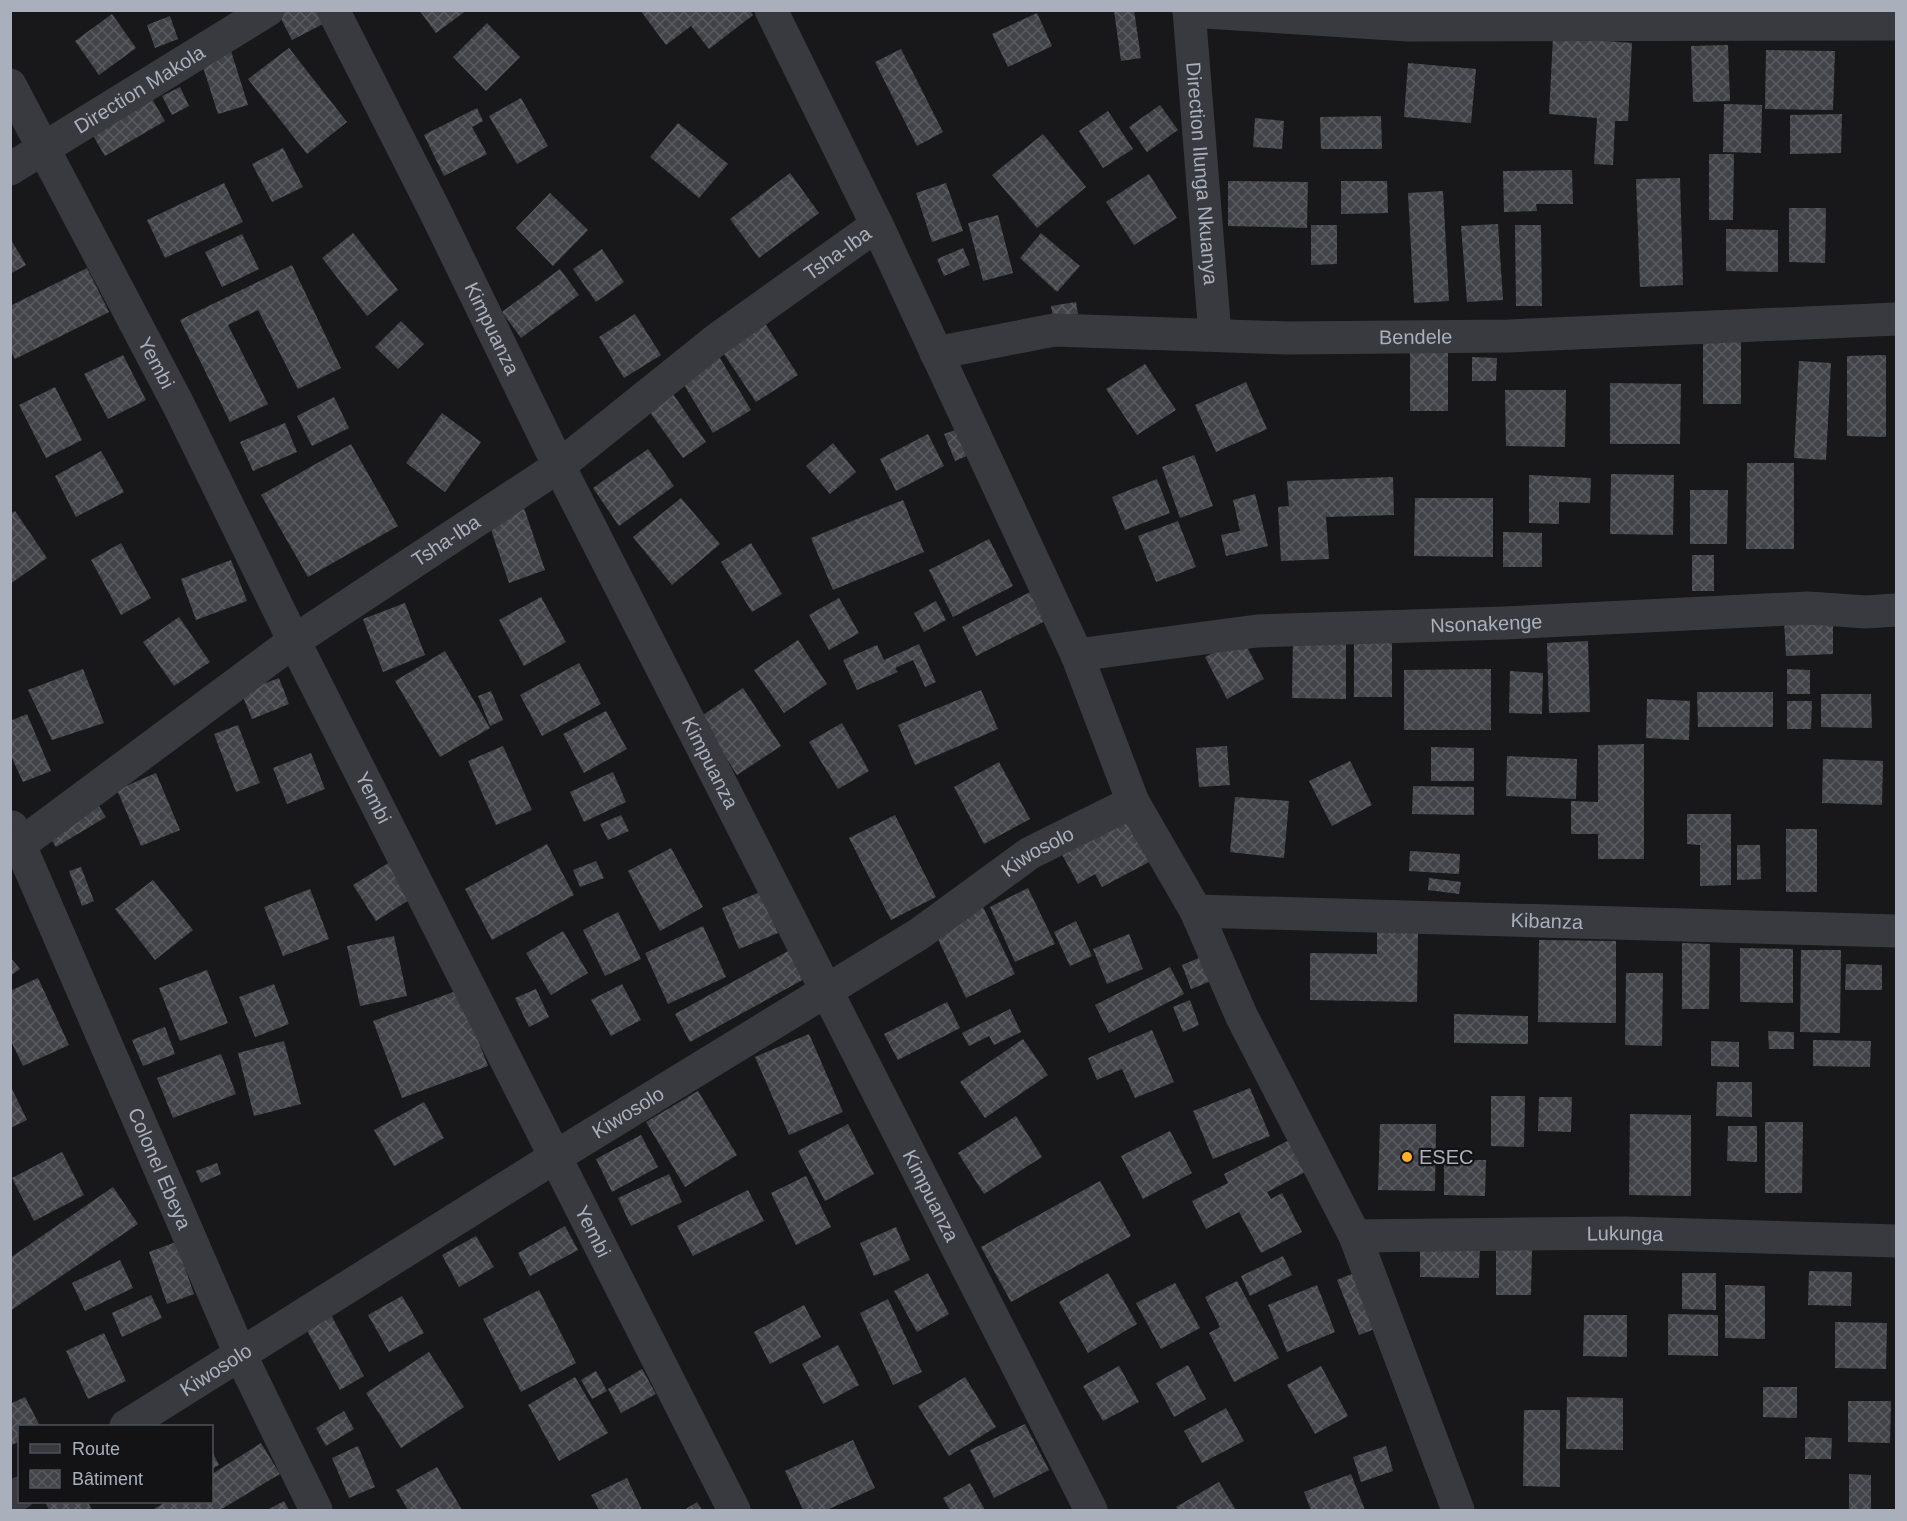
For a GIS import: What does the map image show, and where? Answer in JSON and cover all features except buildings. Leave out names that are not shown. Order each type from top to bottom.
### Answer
[{"type":"street","name":"Direction Makola","points":[[10,169],[43,151],[268,10]]},
{"type":"street","name":"Kimpuanza","points":[[333,10],[435,211],[559,466],[1091,1510]]},
{"type":"street","points":[[771,10],[878,225],[1077,655],[1133,802],[1196,911],[1242,1017],[1355,1236],[1458,1510]]},
{"type":"street","points":[[1189,11],[1408,25],[1896,24]]},
{"type":"street","name":"Direction Ilunga Nkuanya","points":[[1189,11],[1215,335]]},
{"type":"street","name":"Yembi","points":[[10,85],[179,406],[294,641],[734,1510]]},
{"type":"street","name":"Tsha-Iba","points":[[14,841],[294,641],[559,466],[716,340],[878,225]]},
{"type":"street","name":"Bendele","points":[[936,353],[1054,330],[1288,338],[1508,336],[1896,319]]},
{"type":"street","name":"Nsonakenge","points":[[1077,655],[1257,631],[1808,608],[1866,612],[1896,610]]},
{"type":"street","name":"Kiwosolo","points":[[128,1425],[555,1157],[920,934],[1030,853],[1133,802]]},
{"type":"street","name":"Colonel Ebeya","points":[[14,841],[241,1356],[316,1510]]},
{"type":"street","name":"Kibanza","points":[[1196,911],[1896,931]]},
{"type":"street","name":"Lukunga","points":[[1355,1236],[1625,1233],[1896,1241]]},
{"type":"place","name":"ESEC","points":[[1407,1157]]}]
